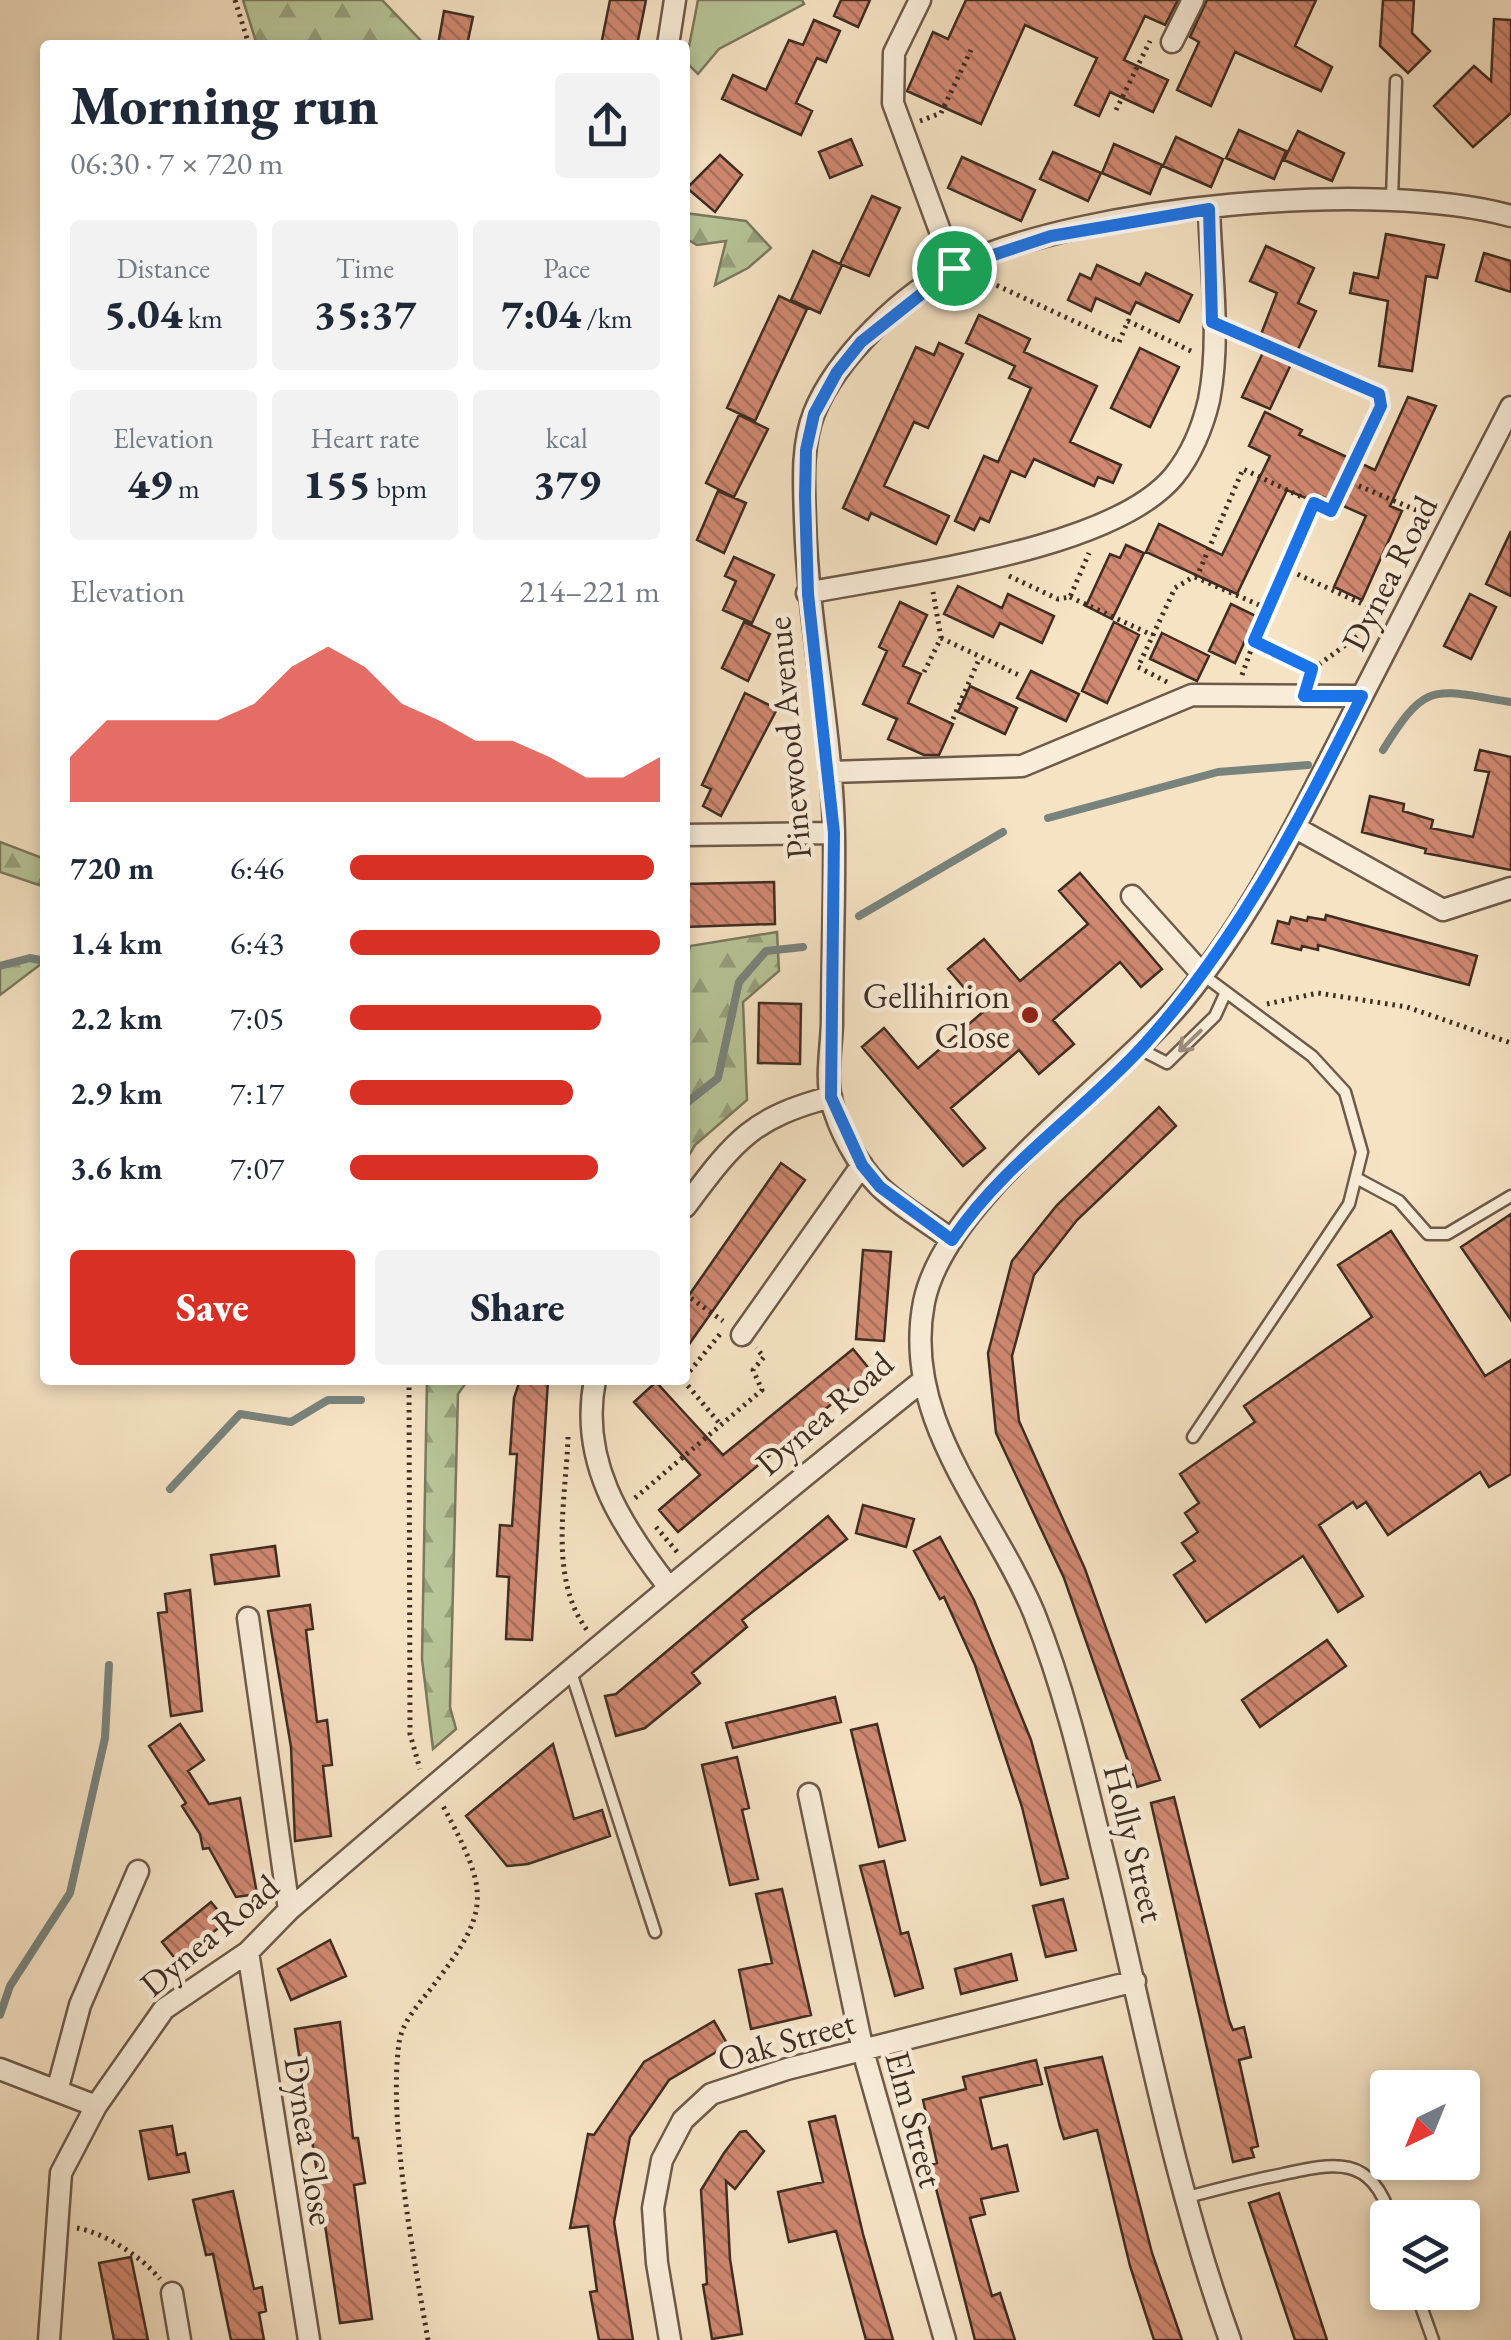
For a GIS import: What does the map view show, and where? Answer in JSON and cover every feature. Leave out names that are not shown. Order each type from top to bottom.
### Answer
[{"type":"street","points":[[669,40],[675,0]]},
{"type":"street","points":[[920,0],[894,53],[890,74],[893,104],[956,268]]},
{"type":"street","points":[[1172,42],[1193,0]]},
{"type":"street","name":"Pinewood Avenue","points":[[952,1240],[880,1187],[862,1165],[831,1097],[834,833],[808,594],[806,450],[814,414],[837,372],[861,342],[956,268],[1051,236],[1209,209],[1392,198],[1441,201],[1511,216]]},
{"type":"street","points":[[808,594],[989,557],[1089,529],[1141,504],[1174,477],[1196,440],[1208,402],[1214,362],[1209,209]]},
{"type":"street","name":"Dynea Road","points":[[48,2340],[61,2172],[96,2106],[164,2009],[248,1952],[290,1910],[571,1672],[666,1585],[921,1382],[925,1297],[952,1240],[978,1201],[1140,1049],[1204,974],[1296,828],[1511,407]]},
{"type":"street","points":[[830,772],[1022,766],[1192,695],[1362,696]]},
{"type":"street","points":[[1296,828],[1444,910],[1511,888]]},
{"type":"street","points":[[690,835],[834,833]]},
{"type":"street","points":[[1132,896],[1204,974]]},
{"type":"street","points":[[690,1200],[722,1159],[771,1116],[831,1097]]},
{"type":"street","points":[[742,1334],[862,1165]]},
{"type":"street","name":"Holly Street","points":[[921,1382],[952,1459],[1032,1609],[1067,1704],[1188,2197],[1230,2340]]},
{"type":"street","points":[[595,1385],[591,1438],[604,1484],[626,1531],[666,1585]]},
{"type":"street","points":[[248,1618],[290,1910]]},
{"type":"street","name":"Elm Street","points":[[809,1794],[863,2052],[944,2340]]},
{"type":"street","points":[[57,2091],[80,2004],[138,1871]]},
{"type":"street","name":"Dynea Close","points":[[248,1952],[309,2340]]},
{"type":"street","name":"Oak Street","points":[[670,2340],[656,2263],[653,2208],[662,2160],[682,2120],[711,2094],[1135,1980]]},
{"type":"street","points":[[0,2069],[96,2106]]},
{"type":"street","points":[[172,2293],[180,2340]]},
{"type":"lane","points":[[1392,198],[1396,81]]},
{"type":"lane","points":[[1193,1437],[1341,1216],[1358,1178],[1362,1152],[1345,1092],[1312,1056],[1204,974]]},
{"type":"lane","points":[[1140,1049],[1168,1063],[1215,1016],[1226,992]]},
{"type":"lane","points":[[1358,1178],[1399,1201],[1428,1234],[1447,1234],[1511,1196]]},
{"type":"lane","points":[[571,1672],[656,1932]]},
{"type":"lane","points":[[1188,2197],[1331,2163],[1358,2170],[1371,2180],[1382,2200]]},
{"type":"lane","points":[[1422,2310],[1433,2340]]},
{"type":"path","points":[[235,0],[247,40]]},
{"type":"path","points":[[1116,110],[1152,34],[1172,42]]},
{"type":"path","points":[[902,129],[941,112],[971,50]]},
{"type":"path","points":[[956,268],[1119,342],[1128,321],[1214,362]]},
{"type":"path","points":[[1192,695],[1138,666],[1176,588],[1194,576],[1243,469],[1331,511],[1381,406],[1379,394],[1212,322]]},
{"type":"path","points":[[1345,480],[1450,525]]},
{"type":"path","points":[[1234,696],[1266,608],[1314,503]]},
{"type":"path","points":[[1070,597],[1092,548],[1089,529]]},
{"type":"path","points":[[989,557],[1000,572],[1058,599],[1070,597],[1152,635]]},
{"type":"path","points":[[1284,568],[1371,608]]},
{"type":"path","points":[[924,672],[941,638],[929,569]]},
{"type":"path","points":[[1194,576],[1266,608]]},
{"type":"path","points":[[1304,696],[1312,669],[1359,635]]},
{"type":"path","points":[[941,638],[1021,676]]},
{"type":"path","points":[[1254,641],[1312,669]]},
{"type":"path","points":[[952,719],[980,657]]},
{"type":"path","points":[[1262,1005],[1318,993],[1407,1007],[1511,1044]]},
{"type":"path","points":[[690,1297],[728,1324],[690,1371]]},
{"type":"path","points":[[635,1498],[762,1390],[754,1370],[764,1357],[742,1334]]},
{"type":"path","points":[[409,1385],[410,1734],[423,1782]]},
{"type":"path","points":[[689,1385],[720,1425]]},
{"type":"path","points":[[568,1434],[563,1571],[572,1611],[598,1645]]},
{"type":"path","points":[[428,2340],[402,2164],[400,2038],[412,2012],[467,1936],[478,1907],[477,1874],[437,1799]]},
{"type":"path","points":[[57,2224],[90,2230],[150,2266],[172,2293]]},
{"type":"green space","points":[[243,0],[382,0],[420,40],[255,40]]},
{"type":"green space","points":[[698,0],[802,0],[804,4],[719,49],[698,74],[690,66]]},
{"type":"green space","points":[[690,214],[746,221],[771,248],[748,268],[715,285],[726,241],[697,245],[690,241]]},
{"type":"green space","points":[[0,842],[40,857],[40,885],[0,872]]},
{"type":"green space","points":[[777,932],[779,971],[743,1002],[747,1100],[690,1154],[690,946]]},
{"type":"green space","points":[[30,958],[40,960],[40,965],[0,995],[0,966]]},
{"type":"green space","points":[[427,1385],[464,1385],[458,1394],[450,1707],[456,1729],[433,1749],[422,1659]]},
{"type":"building","points":[[610,0],[646,0],[638,40],[602,40]]},
{"type":"building","points":[[841,0],[870,0],[858,27],[834,16]]},
{"type":"building","points":[[966,0],[1178,0],[1165,25],[1145,16],[1124,60],[1168,80],[1153,112],[1110,92],[1099,116],[1075,105],[1097,58],[1025,25],[981,124],[907,91],[933,32],[948,39]]},
{"type":"building","points":[[1207,0],[1316,0],[1295,46],[1332,67],[1321,91],[1235,52],[1211,106],[1177,90],[1199,42],[1190,37]]},
{"type":"building","points":[[1383,0],[1414,0],[1412,33],[1430,51],[1408,73],[1380,46]]},
{"type":"building","points":[[444,11],[473,17],[468,40],[439,40]]},
{"type":"building","points":[[1494,19],[1511,20],[1511,113],[1473,147],[1434,106],[1474,66],[1491,81]]},
{"type":"building","points":[[814,20],[840,31],[826,62],[817,58],[796,103],[812,111],[801,135],[722,99],[733,75],[766,90],[789,40],[803,45]]},
{"type":"building","points":[[1239,130],[1286,151],[1274,179],[1226,158]]},
{"type":"building","points":[[1298,131],[1344,153],[1332,181],[1284,160]]},
{"type":"building","points":[[1176,137],[1223,159],[1211,187],[1163,166]]},
{"type":"building","points":[[851,139],[862,165],[830,178],[819,152]]},
{"type":"building","points":[[1114,144],[1162,165],[1150,194],[1102,173]]},
{"type":"building","points":[[1053,152],[1101,173],[1088,201],[1040,179]]},
{"type":"building","points":[[720,155],[742,175],[715,212],[690,191],[690,185]]},
{"type":"building","points":[[962,157],[1035,190],[1021,221],[948,188]]},
{"type":"building","points":[[872,196],[900,208],[869,276],[840,264]]},
{"type":"building","points":[[1386,234],[1444,245],[1437,278],[1426,276],[1412,371],[1379,366],[1388,301],[1350,293],[1354,273],[1378,278]]},
{"type":"building","points":[[1266,246],[1314,268],[1298,303],[1316,311],[1270,409],[1242,397],[1266,346],[1258,342],[1277,293],[1250,281]]},
{"type":"building","points":[[813,251],[842,265],[820,313],[791,300]]},
{"type":"building","points":[[1484,253],[1511,261],[1511,292],[1476,281]]},
{"type":"building","points":[[1097,265],[1140,285],[1146,273],[1192,295],[1179,322],[1136,302],[1130,314],[1096,298],[1091,311],[1068,300],[1080,274],[1091,279]]},
{"type":"building","points":[[779,296],[807,309],[755,421],[727,408]]},
{"type":"building","points":[[979,315],[1030,339],[1024,352],[1097,386],[1070,442],[1121,465],[1113,483],[1098,477],[1094,486],[1034,459],[1025,477],[1011,471],[989,522],[980,518],[974,530],[955,521],[984,456],[998,462],[1031,388],[1009,378],[1015,366],[966,343]]},
{"type":"building","points":[[939,343],[963,354],[928,428],[914,422],[884,486],[949,516],[936,544],[871,513],[868,520],[843,508],[916,347],[934,355]]},
{"type":"building","points":[[1140,348],[1179,367],[1150,427],[1111,408]]},
{"type":"building","points":[[1408,397],[1436,406],[1390,506],[1402,511],[1362,600],[1334,587],[1366,516],[1323,497],[1320,504],[1287,490],[1237,594],[1146,552],[1159,524],[1222,555],[1270,456],[1249,446],[1265,412],[1302,430],[1299,435],[1375,470]]},
{"type":"building","points":[[739,415],[768,429],[734,497],[706,483]]},
{"type":"building","points":[[718,491],[746,503],[724,553],[697,540]]},
{"type":"building","points":[[1511,531],[1511,596],[1486,584]]},
{"type":"building","points":[[1126,545],[1144,553],[1112,619],[1086,606],[1110,554],[1120,558]]},
{"type":"building","points":[[734,557],[774,575],[752,623],[723,610],[736,581],[725,576]]},
{"type":"building","points":[[958,586],[1002,608],[1008,594],[1054,616],[1042,643],[1000,623],[993,637],[944,614]]},
{"type":"building","points":[[1470,594],[1496,607],[1471,659],[1444,646]]},
{"type":"building","points":[[900,602],[927,615],[903,666],[921,674],[908,703],[953,724],[939,755],[924,755],[888,739],[897,719],[863,704],[887,651],[879,647]]},
{"type":"building","points":[[1231,604],[1256,616],[1235,663],[1209,651]]},
{"type":"building","points":[[744,622],[770,634],[748,681],[722,668]]},
{"type":"building","points":[[1114,622],[1139,635],[1107,703],[1082,691]]},
{"type":"building","points":[[1162,633],[1209,656],[1197,681],[1150,659]]},
{"type":"building","points":[[1031,671],[1079,694],[1066,721],[1017,698]]},
{"type":"building","points":[[970,686],[1017,708],[1005,734],[958,712]]},
{"type":"building","points":[[745,693],[777,709],[721,816],[703,806],[711,789],[702,785]]},
{"type":"building","points":[[1480,750],[1511,757],[1511,870],[1425,853],[1426,849],[1362,832],[1370,796],[1404,804],[1403,811],[1433,820],[1431,828],[1473,837],[1489,772],[1475,770]]},
{"type":"building","name":"Gellihirion Close","points":[[1080,873],[1162,969],[1141,987],[1120,962],[1053,1020],[1074,1044],[1039,1074],[1019,1050],[951,1108],[985,1148],[963,1166],[862,1047],[884,1028],[918,1068],[984,1011],[948,969],[984,939],[1020,981],[1088,924],[1059,891]]},
{"type":"building","points":[[774,882],[775,924],[690,927],[690,884]]},
{"type":"building","points":[[1326,915],[1477,956],[1469,985],[1318,945],[1318,950],[1302,946],[1301,950],[1272,943],[1278,921],[1289,924],[1291,917],[1325,920]]},
{"type":"building","points":[[759,1003],[801,1004],[800,1064],[758,1063]]},
{"type":"building","points":[[1159,1107],[1176,1126],[1077,1220],[1034,1275],[1012,1356],[1019,1421],[1085,1569],[1160,1780],[1137,1787],[1064,1578],[996,1433],[988,1353],[1012,1261],[1057,1205]]},
{"type":"building","points":[[781,1163],[805,1180],[690,1343],[690,1294]]},
{"type":"building","points":[[1511,1214],[1511,1320],[1461,1247]]},
{"type":"building","points":[[1391,1231],[1485,1376],[1511,1360],[1511,1474],[1489,1487],[1480,1472],[1388,1535],[1366,1502],[1357,1508],[1353,1502],[1319,1525],[1363,1596],[1338,1612],[1303,1556],[1206,1622],[1174,1575],[1195,1561],[1182,1543],[1198,1532],[1185,1513],[1199,1503],[1180,1474],[1255,1422],[1244,1406],[1372,1317],[1338,1265]]},
{"type":"building","points":[[863,1250],[891,1252],[884,1341],[856,1339]]},
{"type":"building","points":[[853,1349],[871,1371],[678,1532],[659,1510],[700,1475],[634,1402],[653,1385],[659,1385],[723,1455]]},
{"type":"building","points":[[518,1385],[548,1385],[532,1640],[506,1639],[509,1577],[497,1576],[500,1525],[512,1526],[517,1454],[510,1454]]},
{"type":"building","points":[[863,1505],[914,1519],[906,1547],[856,1533]]},
{"type":"building","points":[[828,1516],[847,1539],[742,1620],[747,1627],[692,1673],[700,1683],[645,1728],[616,1736],[605,1696],[616,1694]]},
{"type":"building","points":[[940,1537],[974,1600],[1031,1740],[1068,1878],[1041,1885],[1022,1807],[975,1665],[944,1597],[940,1599],[914,1551]]},
{"type":"building","points":[[275,1546],[279,1576],[215,1584],[211,1555]]},
{"type":"building","points":[[190,1590],[202,1711],[171,1716],[158,1613],[167,1612],[165,1594]]},
{"type":"building","points":[[310,1605],[313,1629],[306,1630],[317,1722],[327,1720],[332,1765],[323,1766],[331,1836],[295,1841],[291,1747],[268,1611]]},
{"type":"building","points":[[1327,1640],[1346,1666],[1260,1727],[1242,1700]]},
{"type":"building","points":[[835,1697],[841,1722],[733,1748],[726,1723]]},
{"type":"building","points":[[180,1724],[204,1760],[188,1771],[209,1804],[240,1798],[257,1894],[236,1897],[209,1848],[203,1849],[200,1834],[182,1806],[186,1803],[149,1746]]},
{"type":"building","points":[[877,1724],[905,1840],[879,1847],[851,1730]]},
{"type":"building","points":[[553,1744],[574,1819],[602,1810],[610,1836],[528,1864],[507,1866],[466,1816]]},
{"type":"building","points":[[737,1757],[749,1808],[742,1810],[758,1879],[730,1885],[702,1765]]},
{"type":"building","points":[[1174,1797],[1229,2020],[1233,2030],[1244,2027],[1251,2057],[1239,2060],[1258,2146],[1251,2148],[1254,2157],[1233,2162],[1151,1803]]},
{"type":"building","points":[[884,1861],[901,1934],[908,1932],[923,1988],[895,1996],[860,1866]]},
{"type":"building","points":[[782,1889],[811,2015],[751,2029],[739,1970],[772,1963],[756,1894]]},
{"type":"building","points":[[1063,1899],[1076,1950],[1046,1957],[1033,1906]]},
{"type":"building","points":[[211,1902],[227,1921],[177,1961],[162,1942]]},
{"type":"building","points":[[330,1940],[346,1976],[291,2000],[278,1969]]},
{"type":"building","points":[[1011,1954],[1017,1980],[961,1994],[955,1969]]},
{"type":"building","points":[[714,2021],[728,2045],[669,2080],[630,2137],[614,2222],[633,2340],[599,2340],[590,2292],[597,2291],[588,2226],[570,2228],[588,2134],[594,2135],[644,2062]]},
{"type":"building","points":[[340,2022],[353,2138],[358,2138],[365,2183],[354,2185],[372,2319],[340,2323],[295,2029]]},
{"type":"building","points":[[1102,2057],[1152,2253],[1182,2340],[1154,2340],[1130,2266],[1097,2130],[1064,2139],[1060,2127],[1045,2068]]},
{"type":"building","points":[[1036,2060],[1042,2084],[980,2098],[992,2149],[1007,2145],[1018,2191],[981,2199],[985,2214],[970,2218],[992,2296],[1000,2293],[1015,2340],[975,2340],[930,2165],[937,2163],[923,2100],[966,2089],[963,2077]]},
{"type":"building","points":[[835,2116],[893,2340],[866,2340],[836,2231],[789,2242],[778,2192],[823,2182],[809,2122]]},
{"type":"building","points":[[172,2126],[177,2155],[185,2153],[189,2172],[149,2179],[140,2131]]},
{"type":"building","points":[[746,2131],[764,2151],[735,2189],[726,2181],[730,2259],[742,2334],[712,2339],[703,2285],[707,2284],[701,2190],[740,2132]]},
{"type":"building","points":[[233,2191],[254,2289],[262,2287],[266,2311],[259,2313],[264,2340],[231,2340],[213,2254],[206,2255],[193,2200]]},
{"type":"building","points":[[1279,2193],[1327,2340],[1295,2340],[1249,2203]]},
{"type":"building","points":[[131,2257],[148,2340],[114,2340],[99,2263]]},
{"type":"waterway","points":[[1383,750],[1411,711],[1434,695],[1464,694],[1511,702]]},
{"type":"waterway","points":[[1048,818],[1218,772],[1308,765]]},
{"type":"waterway","points":[[859,916],[1003,832]]},
{"type":"waterway","points":[[690,1100],[718,1078],[739,982],[766,951],[803,947]]},
{"type":"waterway","points":[[0,966],[30,958],[40,960]]},
{"type":"waterway","points":[[170,1489],[240,1414],[291,1422],[328,1400],[361,1400]]},
{"type":"waterway","points":[[0,2015],[10,1986],[70,1893],[105,1738],[109,1665]]},
{"type":"place","name":"Gellihirion Close","points":[[1030,1015]]},
{"type":"route","points":[[1209,209],[1212,322],[1379,394],[1381,406],[1331,511],[1314,503],[1254,641],[1312,669],[1304,696],[1362,696],[1296,828],[1216,958],[1173,1012],[1140,1049],[978,1201],[952,1240],[880,1187],[847,1138],[831,1097],[834,833],[808,594],[805,496],[806,450],[814,414],[837,372],[861,342],[954,268],[1051,236],[1209,209]]}]
